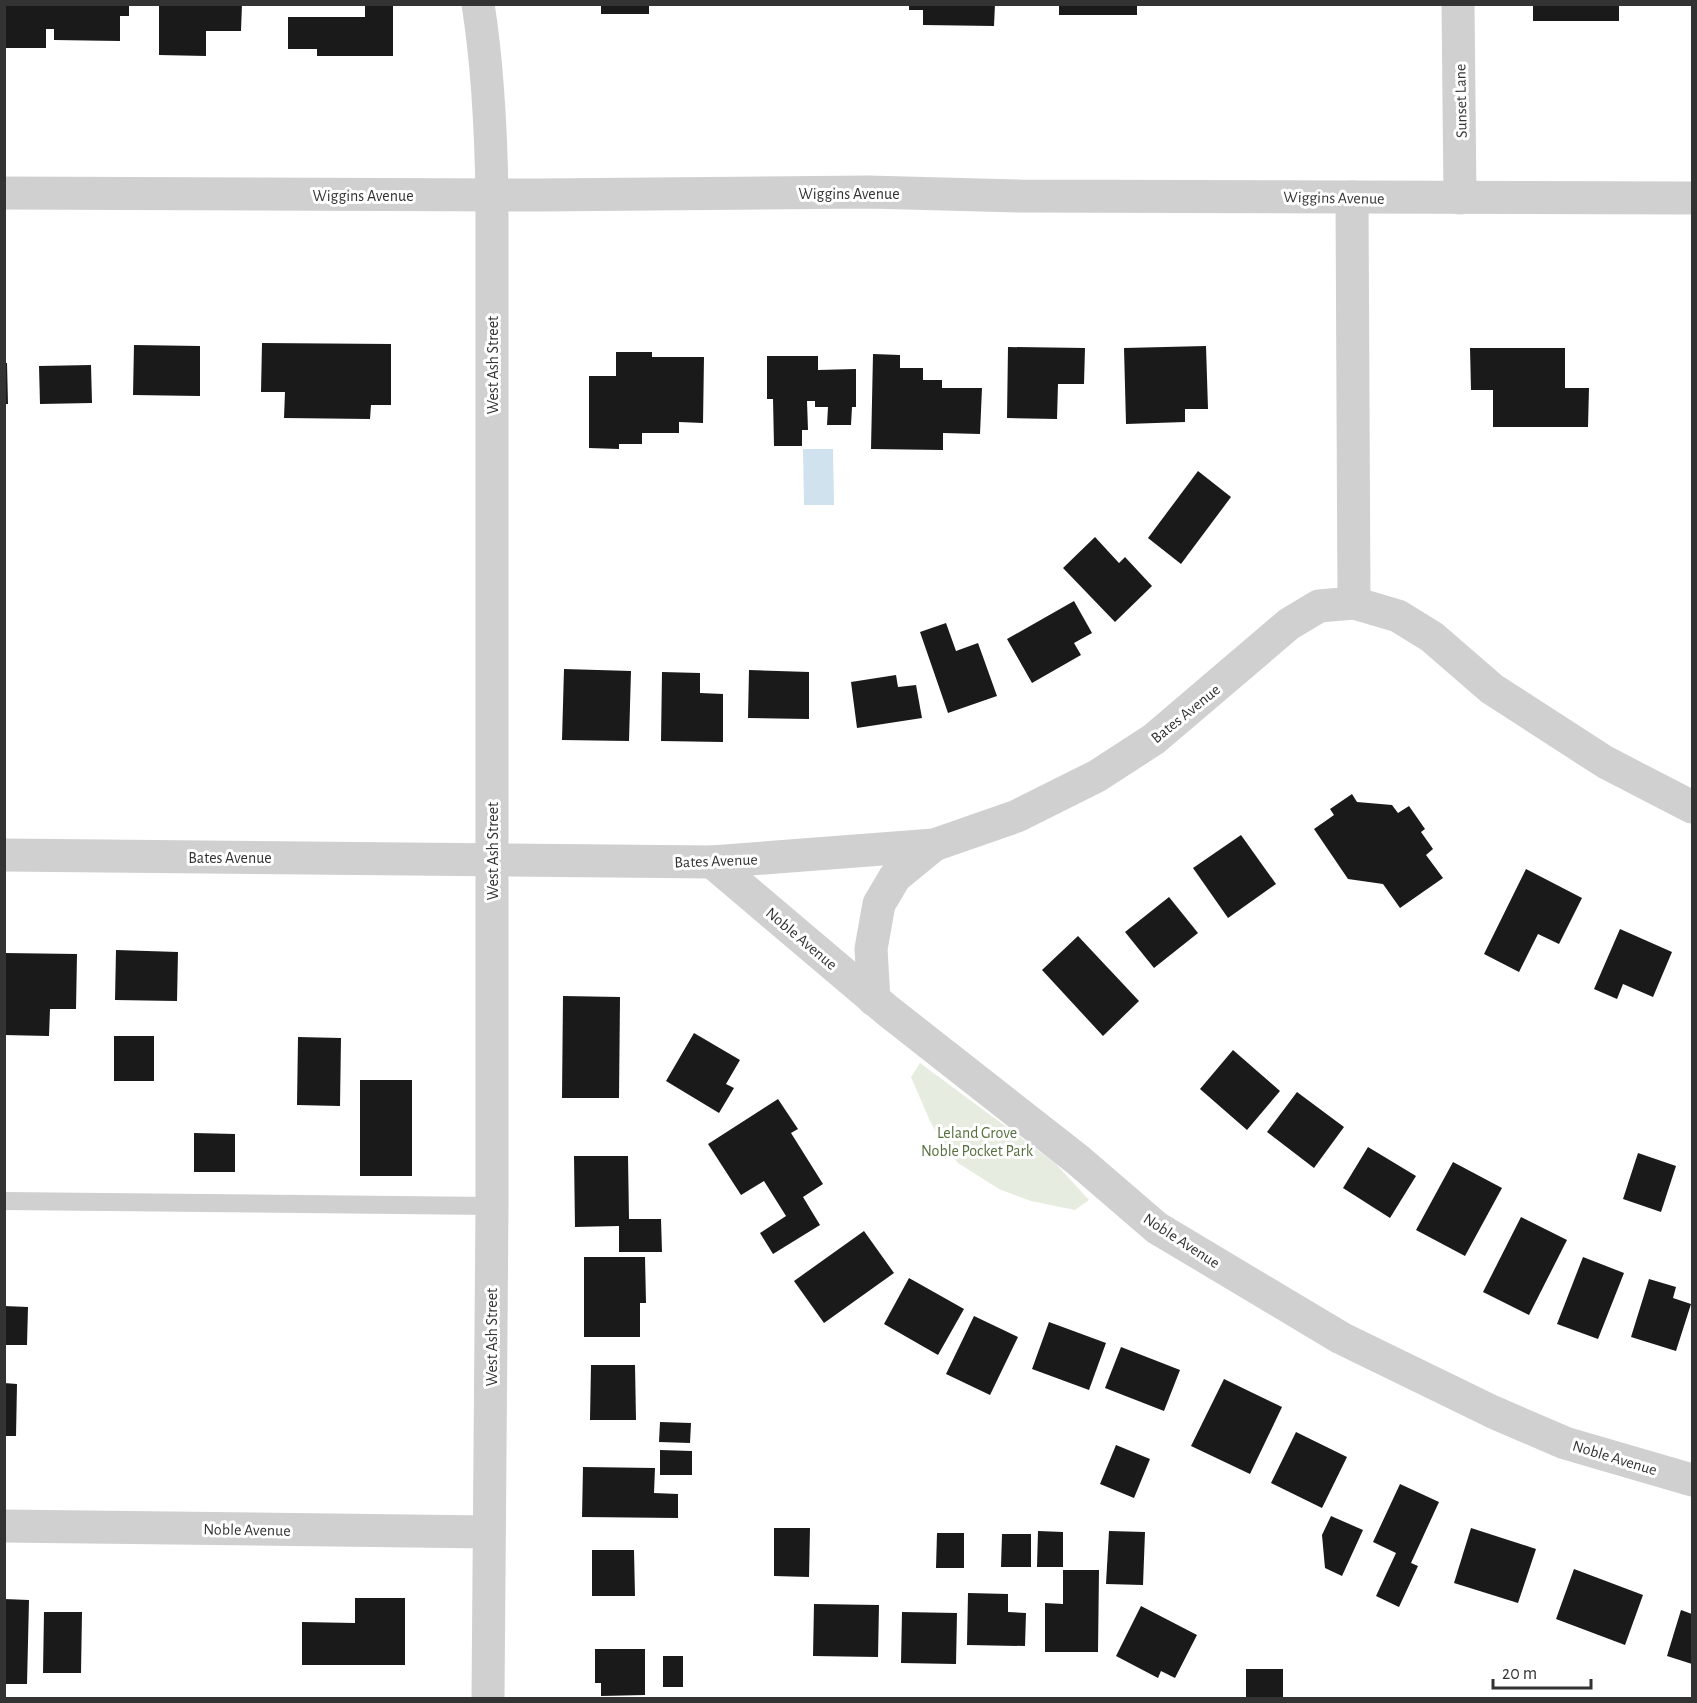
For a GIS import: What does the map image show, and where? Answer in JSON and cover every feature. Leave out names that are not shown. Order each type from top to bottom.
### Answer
[{"type":"street","name":"West Ash Street","points":[[478,4],[485,50],[492,151],[492,1206],[488,1698]]},
{"type":"street","name":"Sunset Lane","points":[[1458,4],[1460,198]]},
{"type":"street","name":"Wiggins Avenue","points":[[4,193],[492,195],[868,192],[1019,196],[1692,198]]},
{"type":"street","points":[[1352,197],[1354,603]]},
{"type":"street","name":"Bates Avenue","points":[[4,855],[712,862],[934,845],[1017,816],[1097,776],[1154,739],[1288,624],[1319,606],[1354,603],[1398,616],[1432,637],[1492,689],[1605,762],[1692,807]]},
{"type":"street","points":[[874,1000],[871,949],[879,904],[895,877],[934,845]]},
{"type":"street","name":"Noble Avenue","points":[[712,862],[874,1000],[1078,1160],[1157,1228],[1341,1338],[1493,1412],[1565,1443],[1692,1480]]},
{"type":"street","name":"Noble Avenue","points":[[4,1526],[489,1532]]},
{"type":"lane","points":[[4,1201],[492,1206]]},
{"type":"green space","name":"Leland Grove Noble Pocket Park","points":[[920,1063],[1055,1163],[1089,1200],[1075,1210],[1031,1201],[999,1189],[958,1163],[943,1144],[930,1121],[911,1077]]},
{"type":"water","points":[[803,449],[833,449],[834,505],[804,505]]},
{"type":"building","points":[[6,4],[129,4],[129,16],[120,16],[120,41],[54,40],[54,29],[46,29],[46,48],[6,48]]},
{"type":"building","points":[[159,4],[242,4],[241,31],[206,31],[206,56],[159,55]]},
{"type":"building","points":[[365,4],[393,4],[393,56],[317,56],[317,49],[288,49],[288,17],[365,17]]},
{"type":"building","points":[[601,4],[649,4],[649,14],[601,14]]},
{"type":"building","points":[[909,4],[995,4],[994,26],[923,25],[923,10],[909,10]]},
{"type":"building","points":[[1059,4],[1137,4],[1137,15],[1059,15]]},
{"type":"building","points":[[1533,4],[1619,4],[1619,21],[1533,21]]},
{"type":"building","points":[[262,343],[391,344],[391,405],[371,405],[370,419],[284,418],[285,392],[261,392]]},
{"type":"building","points":[[134,345],[200,346],[200,396],[133,395]]},
{"type":"building","points":[[1206,346],[1208,409],[1185,409],[1185,422],[1126,424],[1124,348]]},
{"type":"building","points":[[1008,347],[1085,348],[1084,384],[1058,384],[1057,419],[1007,418]]},
{"type":"building","points":[[1470,348],[1565,348],[1565,388],[1589,388],[1588,427],[1493,427],[1493,390],[1471,390]]},
{"type":"building","points":[[616,352],[652,352],[652,357],[704,357],[703,423],[679,422],[679,433],[642,433],[642,444],[619,444],[619,449],[589,448],[589,376],[616,376]]},
{"type":"building","points":[[873,354],[900,355],[900,368],[923,368],[923,380],[942,380],[942,388],[982,388],[980,434],[943,433],[943,450],[871,449]]},
{"type":"building","points":[[767,356],[818,356],[818,370],[856,369],[856,407],[852,407],[851,425],[827,425],[828,407],[815,407],[815,401],[807,401],[808,430],[802,430],[802,446],[774,446],[773,399],[767,399]]},
{"type":"building","points":[[4,363],[7,363],[8,404],[4,404]]},
{"type":"building","points":[[91,365],[92,403],[40,404],[39,366]]},
{"type":"building","points":[[1198,471],[1231,497],[1181,564],[1148,538]]},
{"type":"building","points":[[1095,537],[1119,563],[1125,557],[1152,586],[1115,622],[1063,568]]},
{"type":"building","points":[[1074,601],[1092,633],[1074,643],[1081,655],[1032,683],[1007,639]]},
{"type":"building","points":[[946,623],[956,651],[978,643],[997,696],[948,713],[920,632]]},
{"type":"building","points":[[564,669],[631,671],[629,741],[562,740]]},
{"type":"building","points":[[749,670],[809,672],[809,719],[748,718]]},
{"type":"building","points":[[662,672],[700,673],[700,693],[723,694],[723,742],[661,741]]},
{"type":"building","points":[[896,675],[898,687],[916,685],[922,718],[857,728],[851,682]]},
{"type":"building","points":[[1352,794],[1357,802],[1392,805],[1398,813],[1409,806],[1425,829],[1421,832],[1433,849],[1426,855],[1443,878],[1400,908],[1383,884],[1348,879],[1314,829],[1334,815],[1330,809]]},
{"type":"building","points":[[1241,835],[1276,884],[1228,918],[1193,868]]},
{"type":"building","points":[[1526,869],[1582,898],[1559,944],[1538,934],[1519,972],[1484,954]]},
{"type":"building","points":[[1169,897],[1198,933],[1154,968],[1125,932]]},
{"type":"building","points":[[1620,929],[1672,952],[1653,997],[1623,984],[1617,999],[1594,989]]},
{"type":"building","points":[[1078,936],[1139,1001],[1103,1036],[1042,970]]},
{"type":"building","points":[[116,950],[178,952],[177,1001],[115,1000]]},
{"type":"building","points":[[4,953],[77,954],[76,1009],[50,1009],[49,1036],[4,1035]]},
{"type":"building","points":[[563,996],[620,997],[619,1098],[562,1098]]},
{"type":"building","points":[[694,1033],[740,1060],[726,1084],[734,1088],[719,1113],[666,1081]]},
{"type":"building","points":[[114,1036],[154,1036],[154,1081],[114,1081]]},
{"type":"building","points":[[298,1037],[341,1038],[340,1106],[297,1105]]},
{"type":"building","points":[[1233,1050],[1280,1091],[1247,1130],[1200,1089]]},
{"type":"building","points":[[360,1080],[412,1080],[412,1176],[360,1176]]},
{"type":"building","points":[[1297,1092],[1344,1127],[1314,1168],[1267,1132]]},
{"type":"building","points":[[778,1099],[798,1129],[791,1133],[823,1184],[803,1197],[820,1225],[773,1254],[760,1233],[786,1216],[764,1181],[741,1195],[708,1144]]},
{"type":"building","points":[[194,1133],[235,1134],[235,1172],[194,1172]]},
{"type":"building","points":[[1368,1147],[1416,1176],[1390,1218],[1343,1188]]},
{"type":"building","points":[[1638,1153],[1676,1166],[1661,1212],[1623,1199]]},
{"type":"building","points":[[574,1156],[628,1156],[629,1219],[661,1219],[662,1252],[619,1252],[619,1226],[575,1227]]},
{"type":"building","points":[[1453,1162],[1502,1188],[1465,1256],[1416,1230]]},
{"type":"building","points":[[1521,1217],[1567,1240],[1529,1315],[1483,1292]]},
{"type":"building","points":[[864,1231],[894,1273],[824,1323],[794,1281]]},
{"type":"building","points":[[584,1257],[645,1257],[646,1303],[640,1303],[640,1337],[584,1337]]},
{"type":"building","points":[[1583,1257],[1624,1273],[1598,1339],[1557,1324]]},
{"type":"building","points":[[909,1278],[964,1309],[938,1355],[884,1324]]},
{"type":"building","points":[[1649,1279],[1676,1287],[1673,1298],[1691,1304],[1676,1351],[1631,1337]]},
{"type":"building","points":[[4,1306],[28,1307],[27,1345],[4,1345]]},
{"type":"building","points":[[974,1316],[1018,1337],[990,1395],[946,1374]]},
{"type":"building","points":[[1049,1322],[1106,1343],[1089,1390],[1032,1369]]},
{"type":"building","points":[[1121,1347],[1180,1370],[1164,1411],[1105,1388]]},
{"type":"building","points":[[591,1365],[635,1365],[636,1420],[590,1420]]},
{"type":"building","points":[[1224,1379],[1282,1407],[1250,1474],[1191,1446]]},
{"type":"building","points":[[4,1383],[17,1384],[16,1436],[4,1436]]},
{"type":"building","points":[[660,1422],[691,1423],[690,1443],[659,1442]]},
{"type":"building","points":[[1296,1432],[1347,1457],[1322,1508],[1271,1483]]},
{"type":"building","points":[[1116,1445],[1150,1459],[1134,1498],[1100,1484]]},
{"type":"building","points":[[660,1450],[692,1451],[692,1475],[660,1475]]},
{"type":"building","points":[[583,1467],[655,1468],[654,1493],[678,1494],[678,1518],[582,1517]]},
{"type":"building","points":[[1400,1484],[1439,1502],[1411,1563],[1418,1566],[1399,1607],[1376,1596],[1396,1553],[1373,1542]]},
{"type":"building","points":[[1331,1516],[1363,1530],[1342,1576],[1325,1568],[1322,1535]]},
{"type":"building","points":[[774,1528],[810,1528],[809,1577],[774,1576]]},
{"type":"building","points":[[1471,1528],[1536,1549],[1518,1603],[1454,1583]]},
{"type":"building","points":[[1038,1531],[1063,1532],[1063,1567],[1037,1567]]},
{"type":"building","points":[[1109,1531],[1145,1532],[1143,1585],[1106,1584]]},
{"type":"building","points":[[937,1533],[964,1533],[964,1568],[936,1568]]},
{"type":"building","points":[[1002,1534],[1031,1534],[1031,1567],[1001,1567]]},
{"type":"building","points":[[592,1550],[634,1550],[635,1596],[592,1596]]},
{"type":"building","points":[[1574,1569],[1643,1595],[1625,1645],[1556,1619]]},
{"type":"building","points":[[1063,1570],[1099,1570],[1098,1652],[1045,1652],[1045,1603],[1063,1604]]},
{"type":"building","points":[[968,1593],[1008,1594],[1008,1612],[1026,1613],[1025,1646],[967,1645]]},
{"type":"building","points":[[355,1598],[405,1598],[405,1665],[302,1665],[302,1622],[355,1623]]},
{"type":"building","points":[[4,1599],[29,1600],[27,1684],[4,1684]]},
{"type":"building","points":[[814,1604],[879,1605],[878,1657],[813,1656]]},
{"type":"building","points":[[1141,1606],[1197,1635],[1175,1678],[1161,1671],[1158,1678],[1116,1656]]},
{"type":"building","points":[[1681,1610],[1692,1614],[1692,1664],[1667,1656]]},
{"type":"building","points":[[44,1612],[82,1612],[81,1673],[43,1673]]},
{"type":"building","points":[[902,1612],[957,1613],[956,1664],[901,1663]]},
{"type":"building","points":[[595,1649],[645,1649],[645,1695],[601,1696],[601,1683],[595,1683]]},
{"type":"building","points":[[663,1656],[683,1656],[683,1687],[663,1687]]},
{"type":"building","points":[[1246,1669],[1283,1669],[1283,1698],[1246,1698]]}]
